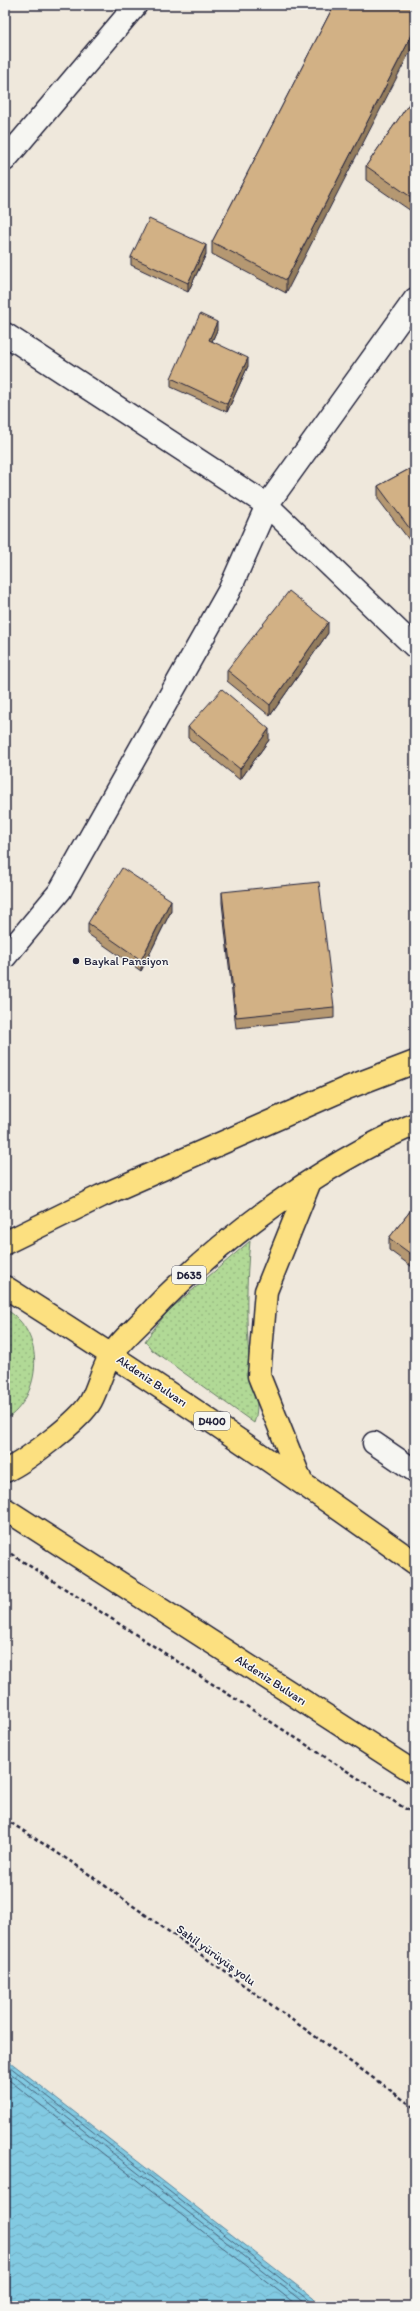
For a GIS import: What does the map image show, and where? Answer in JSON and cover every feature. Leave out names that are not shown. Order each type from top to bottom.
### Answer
[{"type":"highway","points":[[5,1243],[108,1192],[347,1088],[415,1062]]},
{"type":"highway","name":"D635","points":[[5,1471],[14,1467],[55,1438],[91,1402],[112,1354],[172,1289],[261,1214],[377,1141],[415,1124]]},
{"type":"highway","points":[[301,1481],[259,1376],[266,1291],[309,1184]]},
{"type":"highway","name":"Akdeniz Bulvarı","points":[[5,1287],[112,1354],[301,1481],[415,1563]]},
{"type":"highway","name":"Akdeniz Bulvarı","points":[[5,1509],[415,1773]]},
{"type":"street","points":[[5,160],[136,5]]},
{"type":"street","points":[[5,957],[60,891],[229,591],[267,505],[415,298]]},
{"type":"street","points":[[5,334],[267,505],[415,646]]},
{"type":"street","points":[[374,1444],[415,1471]]},
{"type":"path","points":[[5,1550],[415,1815]]},
{"type":"path","name":"Sahil yürüyüş yolu","points":[[5,1819],[76,1865],[415,2108]]},
{"type":"green space","points":[[250,1241],[247,1315],[249,1360],[257,1407],[254,1423],[152,1350],[145,1341],[167,1312]]},
{"type":"green space","points":[[5,1309],[18,1319],[28,1332],[33,1347],[35,1364],[33,1380],[27,1396],[18,1409],[5,1420]]},
{"type":"water","points":[[5,2058],[313,2298],[322,2306],[5,2306]]},
{"type":"building","points":[[334,5],[415,5],[415,29],[286,280],[212,242]]},
{"type":"building","points":[[415,95],[415,191],[411,197],[366,166]]},
{"type":"building","points":[[149,219],[206,245],[188,283],[131,257]]},
{"type":"building","points":[[200,314],[217,322],[209,340],[248,358],[227,404],[171,378]]},
{"type":"building","points":[[415,466],[415,531],[413,533],[378,486]]},
{"type":"building","points":[[289,591],[328,622],[270,705],[227,670]]},
{"type":"building","points":[[222,689],[269,729],[240,769],[188,727]]},
{"type":"building","points":[[122,868],[171,900],[141,960],[88,923]]},
{"type":"building","points":[[319,882],[334,1007],[236,1017],[222,892]]},
{"type":"building","points":[[415,1205],[415,1257],[389,1238]]},
{"type":"place","name":"Baykal Pansiyon","points":[[76,961]]}]
